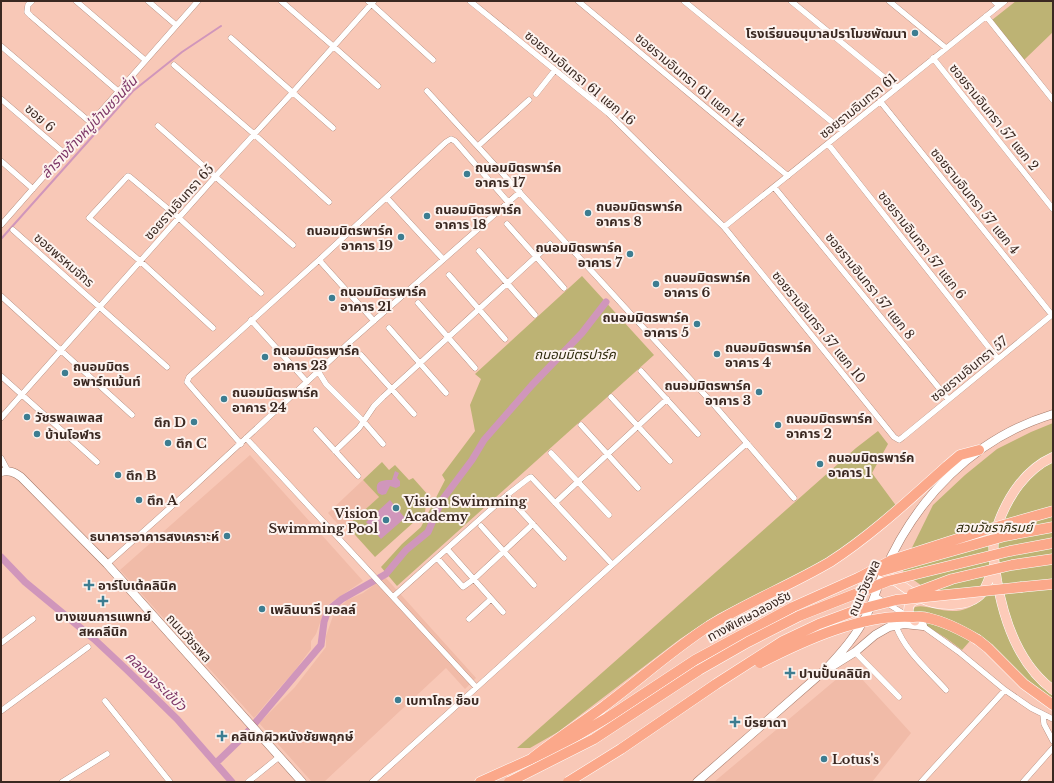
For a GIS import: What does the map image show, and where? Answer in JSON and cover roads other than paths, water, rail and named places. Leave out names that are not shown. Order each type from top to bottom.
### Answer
[{"type":"highway","points":[[530,760],[548,745],[603,707],[687,641],[731,613],[830,562],[857,544],[960,455],[979,450]]},
{"type":"highway","points":[[860,577],[892,560],[982,531],[1053,511]]},
{"type":"highway","name":"ทางพิเศษฉลองรัช","points":[[480,782],[558,747],[695,660],[793,607],[860,577],[1005,536],[1053,527]]},
{"type":"highway","name":"ทางพิเศษฉลองรัช","points":[[509,782],[594,738],[699,670],[748,642],[799,616],[888,581],[1010,551],[1053,543]]},
{"type":"highway","points":[[568,782],[622,749],[716,684],[783,641],[857,610],[896,600],[952,580],[1012,565],[1053,559]]},
{"type":"highway","points":[[896,600],[1053,584]]},
{"type":"highway","points":[[716,684],[788,648],[872,619],[898,616],[928,617],[954,627],[978,640],[1024,684],[1053,705]]},
{"type":"main road","name":"ถนนวัชรพล","points":[[697,782],[825,670],[853,638],[866,616],[884,572],[901,538],[918,512],[943,480],[979,450],[1009,432],[1053,414]]},
{"type":"main road","points":[[1053,457],[1036,468],[1017,486],[1004,508],[994,538],[994,565],[1004,613],[1013,637],[1028,664],[1047,686],[1053,690]]},
{"type":"main road","name":"ถนนวัชรพล","points":[[5,472],[15,473],[21,477],[107,564],[302,782]]},
{"type":"main road","points":[[884,572],[923,599],[941,604],[964,604],[974,600],[982,593],[994,565]]},
{"type":"main road","points":[[919,624],[909,614],[908,607],[912,601],[923,599]]},
{"type":"main road","points":[[825,670],[855,652],[875,635],[889,627],[904,624],[919,624]]},
{"type":"street","points":[[32,1],[27,8],[27,12],[118,91]]},
{"type":"street","points":[[76,1],[145,60]]},
{"type":"street","points":[[148,1],[176,25]]},
{"type":"street","points":[[1,225],[198,1]]},
{"type":"street","points":[[281,1],[378,86]]},
{"type":"street","name":"ซอยรามอินทรา 61 แยก 16","points":[[470,1],[608,113],[724,226]]},
{"type":"street","name":"ซอยรามอินทรา 61 แยก 14","points":[[578,1],[788,176]]},
{"type":"street","points":[[684,1],[843,131]]},
{"type":"street","points":[[790,1],[897,88]]},
{"type":"street","points":[[889,1],[946,48]]},
{"type":"street","points":[[994,1],[999,6]]},
{"type":"street","name":"ซอยรามอินทรา 61","points":[[724,226],[1005,1]]},
{"type":"street","points":[[371,2],[433,60]]},
{"type":"street","name":"ซอยรามอินทรา 65","points":[[1,418],[215,177],[334,46],[371,2]]},
{"type":"street","points":[[986,16],[1053,100]]},
{"type":"street","points":[[231,38],[333,128]]},
{"type":"street","points":[[1,46],[90,122]]},
{"type":"street","name":"ซอยรามอินทรา 57 แยก 2","points":[[933,58],[1053,209]]},
{"type":"street","points":[[174,65],[254,134],[329,202]]},
{"type":"street","points":[[536,94],[555,70]]},
{"type":"street","points":[[427,91],[747,443],[794,498]]},
{"type":"street","name":"ซอย 6","points":[[1,99],[64,153]]},
{"type":"street","points":[[478,146],[529,100]]},
{"type":"street","name":"ซอยรามอินทรา 57 แยก 4","points":[[880,101],[1052,315]]},
{"type":"street","points":[[158,126],[293,245]]},
{"type":"street","points":[[241,444],[187,382],[188,377],[319,260],[450,139],[455,141],[508,202]]},
{"type":"street","name":"ซอยรามอินทรา 57 แยก 6","points":[[828,144],[998,359]]},
{"type":"street","points":[[1,161],[33,189]]},
{"type":"street","points":[[213,328],[140,261],[89,218],[128,176],[179,218],[261,293]]},
{"type":"street","name":"ซอยรามอินทรา 57 แยก 8","points":[[774,187],[948,400]]},
{"type":"street","points":[[107,564],[241,444],[318,371],[520,192]]},
{"type":"street","points":[[387,198],[443,259]]},
{"type":"street","points":[[507,224],[564,288]]},
{"type":"street","name":"ซอยรามอินทรา 57 แยก 10","points":[[724,226],[894,438],[899,440]]},
{"type":"street","name":"ซอยพรหมจักร","points":[[14,230],[167,367]]},
{"type":"street","points":[[336,451],[359,428],[374,406],[550,244]]},
{"type":"street","points":[[479,250],[535,315]]},
{"type":"street","points":[[319,260],[374,321]]},
{"type":"street","points":[[449,275],[505,339]]},
{"type":"street","points":[[1,296],[132,415]]},
{"type":"street","points":[[418,303],[475,368]]},
{"type":"street","name":"ซอยรามอินทรา 57","points":[[899,440],[1052,315]]},
{"type":"street","points":[[251,320],[307,382]]},
{"type":"street","points":[[389,328],[446,393]]},
{"type":"street","points":[[361,355],[414,414]]},
{"type":"street","points":[[318,371],[326,384],[364,422],[382,444]]},
{"type":"street","points":[[641,371],[698,434]]},
{"type":"street","points":[[1,376],[97,462]]},
{"type":"street","points":[[611,397],[670,461]]},
{"type":"street","points":[[555,503],[667,399]]},
{"type":"street","points":[[581,425],[638,488]]},
{"type":"street","points":[[316,430],[358,476]]},
{"type":"street","points":[[246,438],[476,687]]},
{"type":"street","points":[[372,782],[747,443]]},
{"type":"street","points":[[551,453],[608,515]]},
{"type":"street","points":[[1,458],[5,472]]},
{"type":"street","points":[[393,597],[507,495],[529,478],[531,478],[612,564]]},
{"type":"street","points":[[509,498],[564,558]]},
{"type":"street","points":[[437,558],[462,586],[474,579],[533,524]]},
{"type":"street","points":[[481,526],[534,585]]},
{"type":"street","points":[[447,550],[503,612]]},
{"type":"street","points":[[875,596],[959,652],[1005,690],[1031,708],[1053,719]]},
{"type":"street","points":[[469,619],[491,599]]},
{"type":"street","points":[[1,642],[33,619]]},
{"type":"street","points":[[896,626],[906,645],[946,690]]},
{"type":"street","points":[[1,711],[88,647]]},
{"type":"street","points":[[855,652],[899,697]]},
{"type":"street","points":[[921,782],[1005,690]]},
{"type":"street","points":[[104,701],[170,782]]},
{"type":"street","points":[[1043,714],[1044,724],[1053,741]]},
{"type":"street","points":[[1023,782],[1053,748]]},
{"type":"street","points":[[62,782],[107,754]]},
{"type":"street","points":[[248,782],[279,757]]},
{"type":"waterway","name":"ลำรางข้างหมู่บ้านชวนชื่น","points":[[1,239],[133,91],[182,52],[221,26]]},
{"type":"waterway","points":[[216,763],[245,735],[321,645],[324,622],[328,610],[342,599],[386,574],[406,550],[428,532],[442,500],[472,460],[484,440],[532,385],[582,333],[606,302]]},
{"type":"waterway","name":"คลองจระเข้บัว","points":[[1,557],[25,582],[94,639],[127,670],[177,719],[232,782]]},
{"type":"place","name":"โรงเรียนอนุบาลปราโมชพัฒนา","points":[[915,33]]},
{"type":"place","name":"ถนอมมิตรพาร์ค อาคาร 17","points":[[467,174]]},
{"type":"place","name":"ถนอมมิตรพาร์ค อาคาร 8","points":[[588,213]]},
{"type":"place","name":"ถนอมมิตรพาร์ค อาคาร 18","points":[[427,216]]},
{"type":"place","name":"ถนอมมิตรพาร์ค อาคาร 19","points":[[401,237]]},
{"type":"place","name":"ถนอมมิตรพาร์ค อาคาร 7","points":[[630,254]]},
{"type":"place","name":"ถนอมมิตรพาร์ค อาคาร 6","points":[[656,284]]},
{"type":"place","name":"ถนอมมิตรพาร์ค อาคาร 21","points":[[332,298]]},
{"type":"place","name":"ถนอมมิตรพาร์ค อาคาร 5","points":[[697,324]]},
{"type":"place","name":"ถนอมมิตรพาร์ค อาคาร 4","points":[[717,354]]},
{"type":"place","name":"ถนอมมิตรพาร์ค อาคาร 23","points":[[265,357]]},
{"type":"place","name":"ถนอมมิตร อพาร์ทเม้นท์","points":[[65,373]]},
{"type":"place","name":"ถนอมมิตรพาร์ค อาคาร 3","points":[[759,392]]},
{"type":"place","name":"ถนอมมิตรพาร์ค อาคาร 24","points":[[224,399]]},
{"type":"place","name":"วัชรพลเพลส","points":[[27,417]]},
{"type":"place","name":"ตึก D","points":[[194,422]]},
{"type":"place","name":"ถนอมมิตรพาร์ค อาคาร 2","points":[[778,425]]},
{"type":"place","name":"บ้านโอฬาร","points":[[37,434]]},
{"type":"place","name":"ตึก C","points":[[168,443]]},
{"type":"place","name":"ถนอมมิตรพาร์ค อาคาร 1","points":[[820,464]]},
{"type":"place","name":"ตึก B","points":[[118,475]]},
{"type":"place","name":"ตึก A","points":[[139,500]]},
{"type":"place","name":"Vision Swimming Academy","points":[[396,508]]},
{"type":"place","name":"Vision Swimming Pool","points":[[386,520]]},
{"type":"place","name":"ธนาคารอาคารสงเคราะห์","points":[[227,536]]},
{"type":"place","name":"อาร์โบเต้คลินิค","points":[[89,585]]},
{"type":"place","name":"บางเขนการแพทย์ สหคลีนิก","points":[[103,601]]},
{"type":"place","name":"เพลินนารี มอลล์","points":[[262,609]]},
{"type":"place","name":"ปานปั้นคลินิก","points":[[790,673]]},
{"type":"place","name":"เบทาโกร ช็อบ","points":[[398,700]]},
{"type":"place","name":"บีรยาดา","points":[[735,722]]},
{"type":"place","name":"คลินิกผิวหนังชัยพฤกษ์","points":[[222,736]]},
{"type":"place","name":"Lotus's","points":[[824,759]]},
{"type":"park label","name":"ถนอมมิตรปาร์ค","points":[[575,354]]},
{"type":"park label","name":"สวนวัชราภิรมย์","points":[[994,527]]}]
